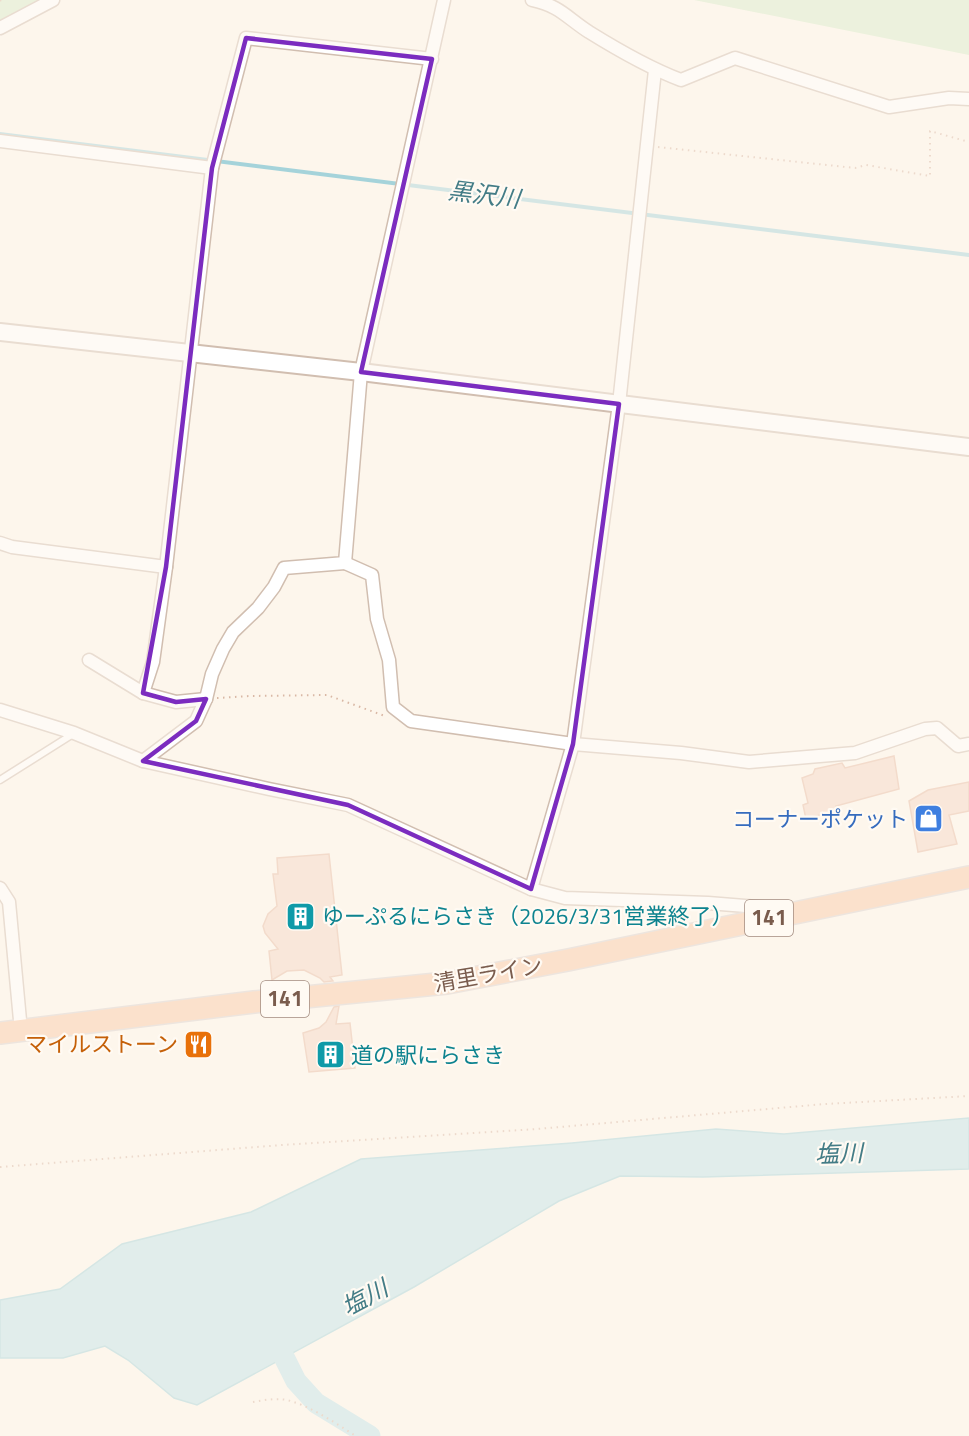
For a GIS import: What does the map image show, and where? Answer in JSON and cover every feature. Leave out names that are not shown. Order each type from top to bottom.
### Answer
[{"type":"highway","name":"清里ライン","points":[[10,1032],[254,1002],[447,983],[969,877]]},
{"type":"street","points":[[0,28],[53,0]]},
{"type":"street","points":[[345,563],[361,372],[444,0]]},
{"type":"street","points":[[532,0],[560,9],[588,31],[655,70],[681,80],[735,58],[889,107],[949,98],[969,99]]},
{"type":"street","points":[[143,693],[153,662],[166,567],[212,168],[246,38],[432,59]]},
{"type":"street","points":[[531,889],[573,744],[618,404],[655,70]]},
{"type":"street","points":[[0,141],[212,168]]},
{"type":"street","points":[[0,332],[361,372],[969,447]]},
{"type":"street","points":[[0,543],[12,547],[166,567]]},
{"type":"street","points":[[143,761],[196,722],[206,699],[212,674],[233,633],[258,608],[274,587],[284,568],[345,563],[372,575],[377,619],[389,660],[393,706],[411,722],[573,744],[681,753],[749,762],[855,753],[925,729],[937,728],[958,746],[969,744]]},
{"type":"street","points":[[89,660],[143,693],[176,702],[206,699]]},
{"type":"street","points":[[0,710],[74,733],[143,761],[348,805],[531,889],[565,898],[708,903],[806,910]]},
{"type":"street","points":[[0,888],[9,902],[10,1032]]},
{"type":"lane","points":[[0,780],[74,733]]},
{"type":"path","points":[[647,146],[855,168],[866,165],[930,176],[930,131],[969,142]]},
{"type":"path","points":[[206,699],[250,696],[327,696],[374,713],[411,722]]},
{"type":"path","points":[[0,1167],[282,1145],[537,1129],[825,1104],[969,1096]]},
{"type":"path","points":[[253,1402],[272,1399],[287,1400],[325,1417],[356,1436]]},
{"type":"highlighted area","points":[[246,38],[432,59],[361,372],[619,404],[573,744],[531,889],[348,805],[143,761],[196,721],[206,699],[176,702],[143,693],[166,567],[212,168]]},
{"type":"green space","points":[[0,0],[47,0],[0,30]]},
{"type":"green space","points":[[694,0],[969,0],[969,55]]},
{"type":"water","name":"塩川","points":[[969,1118],[969,1169],[703,1177],[620,1176],[559,1201],[414,1287],[197,1405],[174,1398],[128,1360],[105,1346],[63,1358],[0,1358],[0,1300],[60,1289],[122,1244],[251,1212],[361,1159],[572,1143],[716,1129],[784,1134]]},
{"type":"building","points":[[894,756],[899,789],[836,806],[837,810],[806,819],[803,805],[808,803],[802,778],[813,774],[815,769],[842,763],[845,768]]},
{"type":"building","points":[[969,782],[969,811],[949,815],[957,844],[918,852],[909,801],[928,790]]},
{"type":"building","name":"ゆーぷるにらさき（2026/3/31営業終了）","points":[[329,854],[342,975],[330,977],[333,981],[324,982],[304,970],[287,971],[272,980],[269,951],[278,949],[265,933],[263,926],[268,914],[277,906],[273,874],[278,874],[277,858]]},
{"type":"building","name":"道の駅にらさき","points":[[339,1006],[336,1024],[350,1023],[355,1068],[309,1072],[303,1033],[319,1028],[326,1022],[334,1007]]},
{"type":"waterway","name":"黒沢川","points":[[0,134],[969,255]]},
{"type":"waterway","points":[[274,1337],[296,1381],[316,1403],[370,1436]]},
{"type":"place","name":"コーナーポケット","points":[[929,819]]},
{"type":"place","name":"ゆーぷるにらさき（2026/3/31営業終了）","points":[[301,916]]},
{"type":"place","name":"マイルストーン","points":[[199,1044]]},
{"type":"place","name":"道の駅にらさき","points":[[330,1055]]}]
